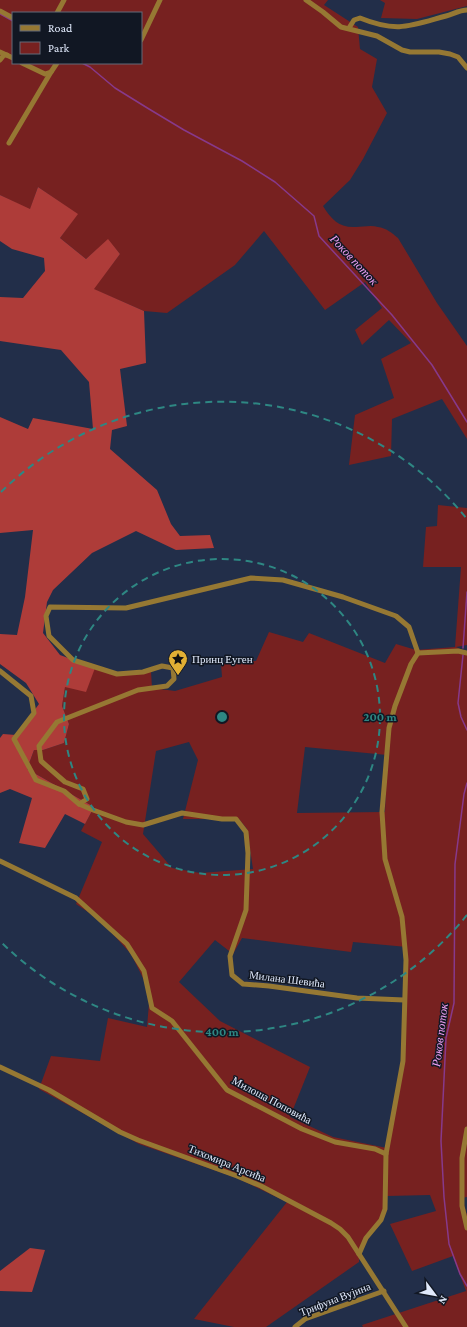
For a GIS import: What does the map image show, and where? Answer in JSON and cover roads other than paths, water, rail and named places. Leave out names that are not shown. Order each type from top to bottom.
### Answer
[{"type":"street","points":[[58,12],[64,0]]},
{"type":"street","points":[[142,38],[160,0]]},
{"type":"street","points":[[306,0],[341,27],[349,28],[360,33],[377,36],[402,50],[418,53],[439,52],[450,54],[458,57],[467,68]]},
{"type":"street","points":[[349,28],[354,20],[360,18],[381,26],[402,27],[415,25],[467,10]]},
{"type":"street","points":[[0,11],[12,17]]},
{"type":"street","points":[[0,52],[12,58]]},
{"type":"street","points":[[0,60],[4,55],[7,55]]},
{"type":"street","points":[[24,64],[45,74],[51,72]]},
{"type":"street","points":[[9,143],[56,64]]},
{"type":"street","points":[[79,804],[87,798],[83,789],[65,782],[41,761],[39,746],[57,722],[138,690],[166,686],[174,679],[173,668],[162,666],[143,672],[117,674],[73,660],[49,636],[46,616],[50,606],[126,608],[251,578],[283,580],[343,597],[396,616],[409,628],[418,653]]},
{"type":"street","points":[[418,653],[467,653]]},
{"type":"street","points":[[359,1254],[366,1238],[381,1220],[385,1209],[386,1154],[403,1061],[406,960],[402,917],[385,859],[382,812],[389,728],[395,706],[411,664],[418,653]]},
{"type":"street","name":"Милана Шевића","points":[[0,671],[31,696],[34,713],[14,739],[36,780],[64,791],[79,804],[126,822],[143,825],[182,813],[222,819],[236,819],[246,832],[248,853],[246,910],[230,956],[232,974],[243,984],[357,998],[404,1000]]},
{"type":"street","name":"Милоша Поповића","points":[[0,861],[76,898],[127,944],[144,971],[152,1008],[172,1021],[227,1090],[302,1129],[335,1142],[376,1149],[386,1154]]},
{"type":"street","name":"Тихомира Арсића","points":[[0,1068],[49,1090],[132,1137],[261,1186],[340,1229],[348,1237],[406,1327]]},
{"type":"street","points":[[467,1129],[462,1206],[467,1228]]},
{"type":"street","name":"Трифуна Вујина","points":[[295,1327],[305,1319],[384,1291]]},
{"type":"waterway","name":"Роков поток","points":[[0,14],[12,20]]},
{"type":"waterway","name":"Роков поток","points":[[84,64],[90,67],[115,88],[184,130],[242,161],[275,182],[314,216],[319,236],[392,315],[432,365],[467,422]]},
{"type":"waterway","name":"Роков поток","points":[[463,648],[467,592]]},
{"type":"waterway","name":"Роков поток","points":[[463,655],[458,703],[461,717],[467,730]]},
{"type":"waterway","name":"Роков поток","points":[[467,783],[464,794],[455,864],[454,1003],[446,1038],[441,1141],[444,1197],[449,1244],[460,1274],[467,1286]]},
{"type":"place","name":"Принц Еуген","points":[[178,676]]}]
